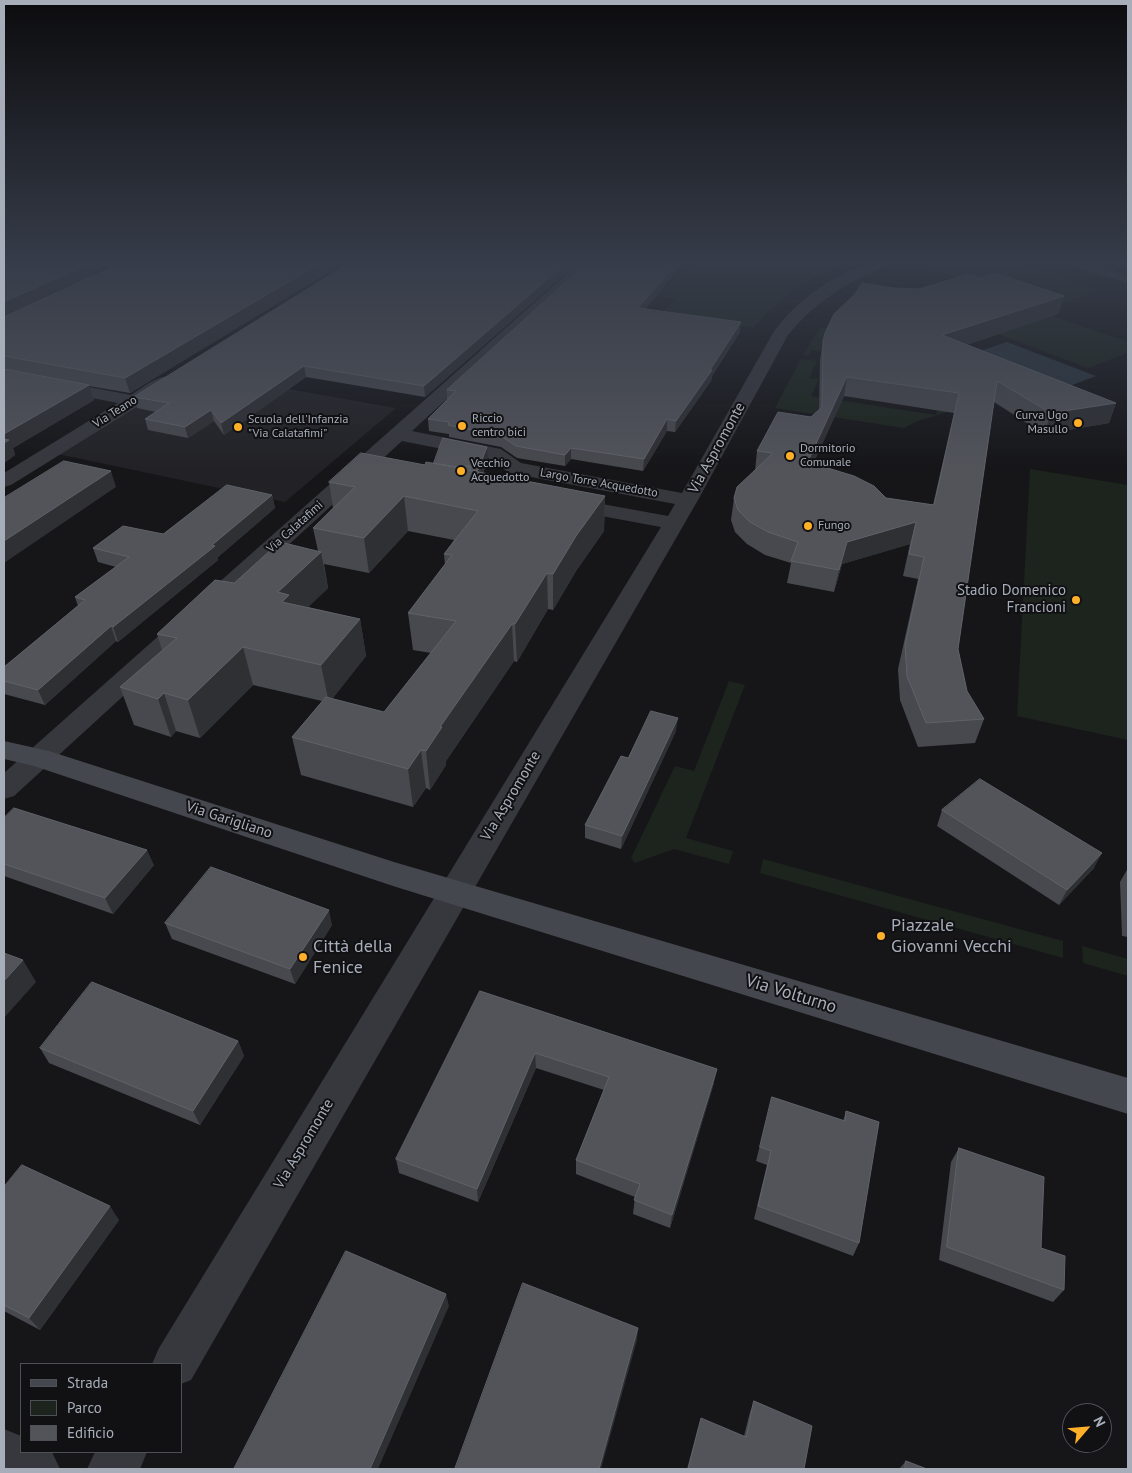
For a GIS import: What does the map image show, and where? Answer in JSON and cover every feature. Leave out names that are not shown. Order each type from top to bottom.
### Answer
[{"type":"main road","name":"Via Garigliano","points":[[4,750],[39,758],[454,892]]},
{"type":"main road","name":"Via Volturno","points":[[454,892],[1128,1096]]},
{"type":"street","name":"Via Calatafimi","points":[[4,789],[362,476],[396,434],[509,333]]},
{"type":"street","name":"Via Aspromonte","points":[[175,1363],[688,500],[782,333]]},
{"type":"street","name":"Via Teano","points":[[4,481],[175,375]]},
{"type":"street","points":[[4,376],[133,401]]},
{"type":"street","name":"Largo Torre Acquedotto","points":[[396,434],[494,453],[515,468],[688,500]]},
{"type":"street","name":"Largo Torre Acquedotto","points":[[555,501],[673,524]]},
{"type":"street","points":[[4,1453],[35,1469]]},
{"type":"street","points":[[112,1469],[122,1453]]},
{"type":"shaded area","points":[[1007,342],[1096,376],[1054,392],[965,356]]},
{"type":"shaded area","name":"Scuola dell'Infanzia \"Via Calatafimi\"","points":[[191,372],[396,408],[285,502],[58,454]]},
{"type":"green space","points":[[817,333],[833,333],[822,352],[812,350],[808,356],[803,355]]},
{"type":"green space","points":[[1101,333],[1128,342],[1128,353],[1088,368],[998,334]]},
{"type":"green space","points":[[801,359],[817,361],[809,378],[819,379],[811,396],[936,415],[942,384],[954,410],[915,422],[904,428],[775,408]]},
{"type":"green space","name":"Stadio Domenico Francioni","points":[[1030,469],[1128,485],[1128,740],[1017,716]]},
{"type":"green space","points":[[729,681],[745,685],[686,838],[733,851],[729,864],[674,849],[635,863],[631,858],[675,766],[694,771]]},
{"type":"green space","points":[[763,859],[1063,941],[1063,958],[760,873]]},
{"type":"green space","points":[[1082,946],[1128,959],[1128,976],[1083,963]]},
{"type":"building","points":[[4,333],[202,333],[125,378],[4,356]]},
{"type":"building","points":[[237,333],[486,333],[424,386],[304,366],[221,423],[211,410],[185,427],[145,419],[169,403],[134,397]]},
{"type":"building","points":[[510,333],[734,333],[710,370],[712,370],[676,421],[667,419],[644,459],[571,448],[565,455],[516,446],[501,436],[448,425],[449,422],[428,419],[456,391],[447,390]]},
{"type":"building","points":[[825,333],[949,333],[942,335],[1116,403],[1051,413],[997,381],[958,649],[967,691],[984,719],[926,723],[907,676],[905,645],[924,557],[909,554],[916,522],[847,542],[839,570],[791,561],[798,542],[768,532],[750,522],[738,510],[734,498],[737,487],[773,453],[757,451],[778,412],[811,417],[822,407],[823,341]],"holes":[[[847,377],[959,393],[934,505],[886,498],[874,486],[854,476],[808,462]]]},
{"type":"building","points":[[4,369],[89,385],[4,434]]},
{"type":"building","points":[[443,438],[487,447],[478,470],[470,471],[470,466],[455,467],[434,463]]},
{"type":"building","points":[[361,453],[425,465],[426,462],[455,467],[470,466],[468,470],[605,496],[576,536],[553,574],[547,573],[515,624],[512,624],[440,727],[442,727],[426,751],[421,750],[408,769],[292,737],[326,697],[384,712],[456,621],[408,613],[452,555],[444,554],[478,511],[404,496],[364,538],[313,528],[355,487],[329,482]]},
{"type":"building","points":[[64,461],[111,471],[4,541],[4,498]]},
{"type":"building","points":[[227,485],[272,495],[212,545],[215,546],[113,627],[111,626],[38,690],[4,681],[4,667],[85,600],[75,597],[129,557],[93,548],[123,526],[163,534]]},
{"type":"building","points":[[280,542],[321,552],[278,592],[289,595],[282,602],[360,619],[321,665],[243,647],[188,700],[164,693],[158,699],[120,687],[177,638],[157,634],[215,580],[234,583]]},
{"type":"building","points":[[651,711],[678,718],[622,836],[585,825],[621,756],[628,758]]},
{"type":"building","points":[[980,779],[1102,853],[1067,890],[942,810]]},
{"type":"building","points":[[14,808],[147,850],[105,898],[4,864],[4,818]]},
{"type":"building","points":[[211,867],[329,910],[290,969],[165,923]]},
{"type":"building","points":[[4,953],[23,960],[4,981]]},
{"type":"building","points":[[92,982],[238,1041],[193,1111],[40,1048]]},
{"type":"building","points":[[480,991],[717,1069],[672,1215],[634,1200],[640,1184],[576,1160],[609,1077],[535,1053],[477,1189],[396,1159]]},
{"type":"building","points":[[772,1097],[845,1121],[846,1111],[879,1122],[859,1243],[758,1206],[771,1151],[760,1147]]},
{"type":"building","points":[[959,1148],[1044,1177],[1041,1248],[1065,1256],[1064,1290],[947,1247]]},
{"type":"building","points":[[22,1165],[110,1206],[29,1318],[4,1305],[4,1187]]},
{"type":"building","points":[[346,1251],[446,1294],[370,1469],[234,1469]]},
{"type":"building","points":[[523,1283],[638,1328],[599,1469],[455,1469]]},
{"type":"building","points":[[754,1401],[812,1426],[804,1469],[688,1469],[701,1418],[746,1437]]},
{"type":"building","points":[[906,1461],[927,1469],[905,1469]]},
{"type":"place","name":"Curva Ugo Masullo","points":[[1078,423]]},
{"type":"place","name":"Riccio centro bici","points":[[462,426]]},
{"type":"place","name":"Scuola dell'Infanzia \"Via Calatafimi\"","points":[[238,427]]},
{"type":"place","name":"Dormitorio Comunale","points":[[790,456]]},
{"type":"place","name":"Vecchio Acquedotto","points":[[461,471]]},
{"type":"place","name":"Fungo","points":[[808,526]]},
{"type":"place","name":"Stadio Domenico Francioni","points":[[1076,600]]},
{"type":"place","name":"Piazzale Giovanni Vecchi","points":[[881,936]]},
{"type":"place","name":"Città della Fenice","points":[[303,957]]}]
